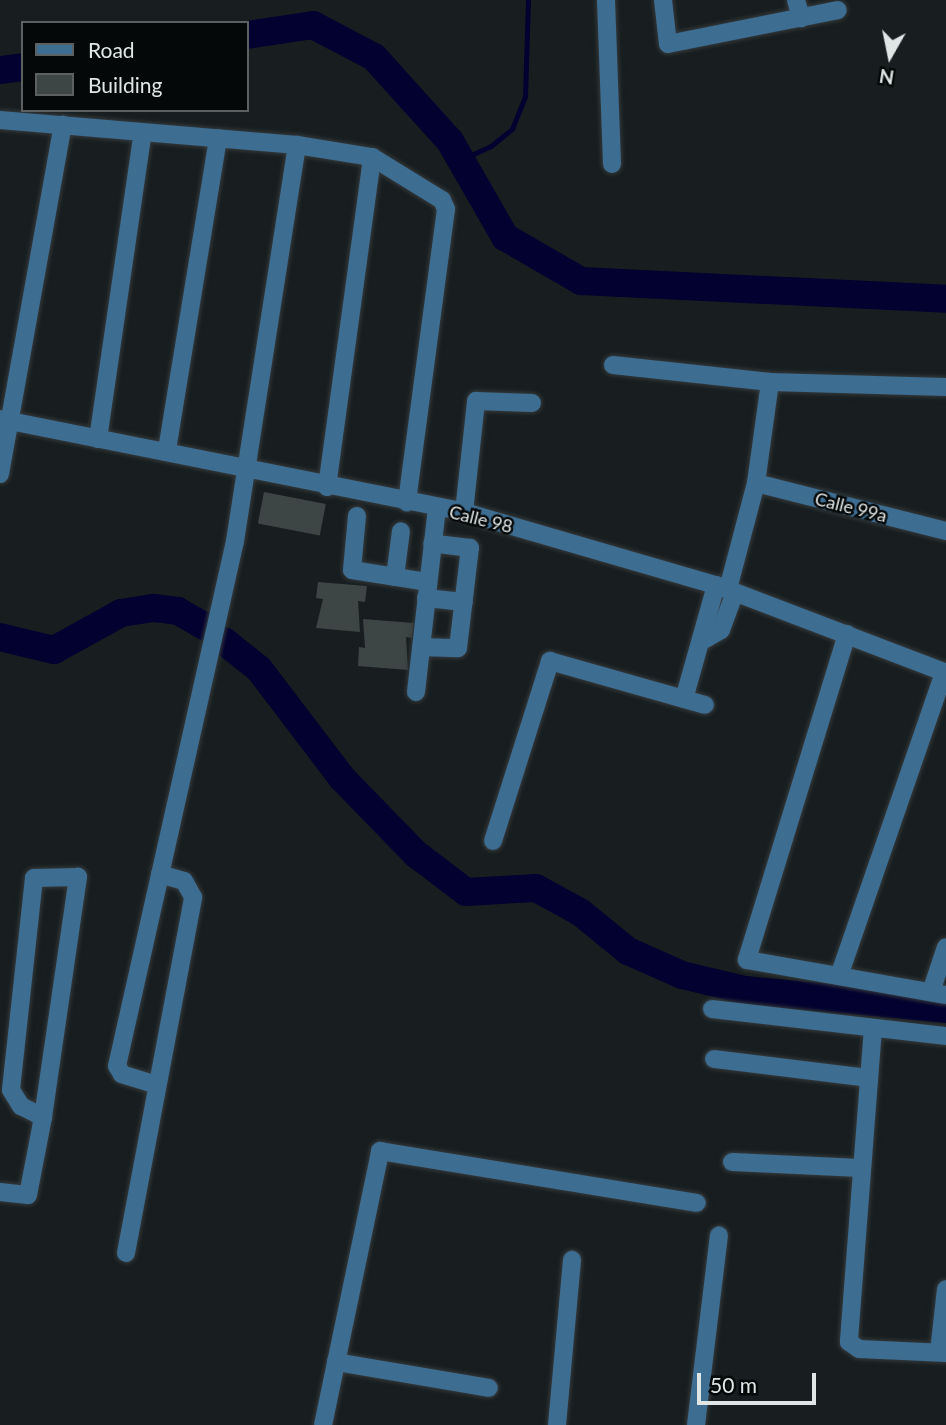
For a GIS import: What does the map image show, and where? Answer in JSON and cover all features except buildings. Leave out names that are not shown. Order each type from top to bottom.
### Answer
[{"type":"street","points":[[606,0],[612,164]]},
{"type":"street","points":[[663,0],[668,44],[799,9],[838,10]]},
{"type":"street","points":[[0,120],[297,145],[372,157],[442,200],[446,209],[407,502]]},
{"type":"street","points":[[0,474],[4,420],[64,125]]},
{"type":"street","points":[[98,439],[143,132]]},
{"type":"street","points":[[167,450],[218,138]]},
{"type":"street","points":[[158,1085],[122,1074],[117,1066],[209,664],[248,469],[297,145]]},
{"type":"street","points":[[327,487],[372,157]]},
{"type":"street","points":[[613,365],[770,382],[946,387]]},
{"type":"street","points":[[684,699],[702,641],[722,630],[726,589],[756,483],[770,382]]},
{"type":"street","points":[[464,513],[476,401],[532,403]]},
{"type":"street","name":"Calle 98","points":[[4,420],[167,450],[327,487],[464,513],[726,589],[945,673]]},
{"type":"street","name":"Calle 99a","points":[[756,483],[946,531]]},
{"type":"street","points":[[416,692],[437,508]]},
{"type":"street","points":[[357,516],[352,570],[395,577],[464,602]]},
{"type":"street","points":[[395,577],[401,531]]},
{"type":"street","points":[[421,647],[458,649],[470,548],[432,543]]},
{"type":"street","points":[[847,634],[747,960],[939,994],[946,947]]},
{"type":"street","points":[[493,841],[550,660],[705,705]]},
{"type":"street","points":[[839,976],[945,673]]},
{"type":"street","points":[[126,1253],[193,897],[184,881],[160,874]]},
{"type":"street","points":[[0,1192],[28,1195],[43,1117],[78,877],[34,878],[11,1090],[22,1106],[43,1117]]},
{"type":"street","points":[[712,1009],[946,1036]]},
{"type":"street","points":[[873,1028],[849,1342],[859,1349],[943,1352],[946,1289]]},
{"type":"street","points":[[714,1059],[869,1078]]},
{"type":"street","points":[[323,1425],[380,1152],[697,1203]]},
{"type":"street","points":[[732,1162],[861,1168]]},
{"type":"street","points":[[696,1425],[719,1235]]},
{"type":"street","points":[[557,1425],[572,1260]]},
{"type":"street","points":[[336,1362],[489,1388]]},
{"type":"waterway","points":[[461,160],[491,146],[512,129],[525,97],[528,0]]},
{"type":"waterway","points":[[248,35],[313,25],[374,57],[450,141],[505,237],[581,281],[946,299]]},
{"type":"waterway","points":[[0,70],[21,67]]},
{"type":"waterway","points":[[0,637],[54,650],[121,613],[154,608],[178,611],[206,627]]},
{"type":"waterway","points":[[224,641],[259,669],[342,778],[416,854],[466,892],[536,888],[580,912],[628,951],[682,975],[745,990],[946,1009]]}]
